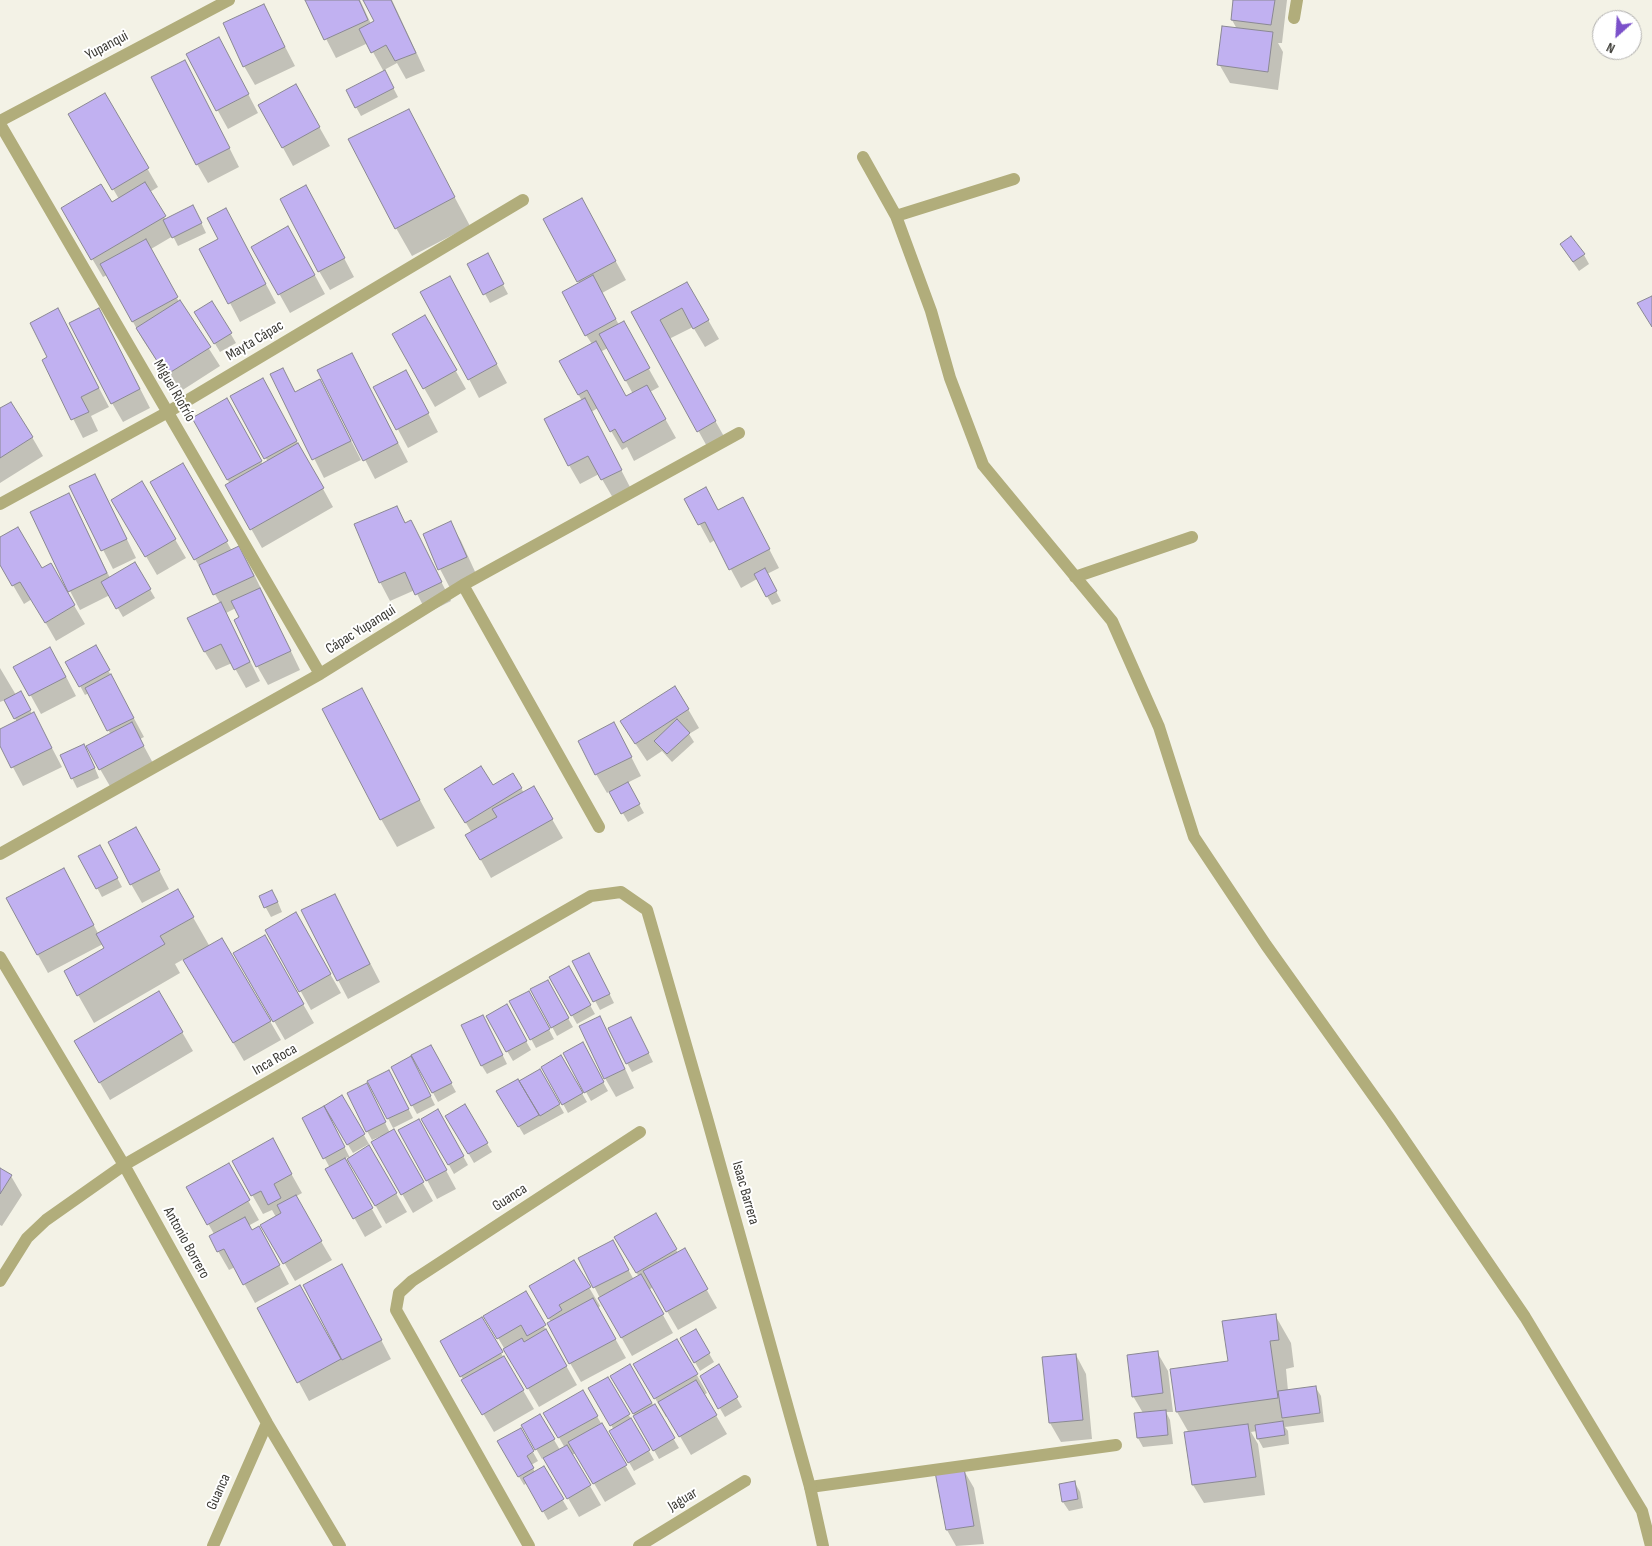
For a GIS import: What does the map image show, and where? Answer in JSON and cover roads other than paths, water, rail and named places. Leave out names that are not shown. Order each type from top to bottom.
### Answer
[{"type":"street","name":"Yupanqui","points":[[0,123],[229,0]]},
{"type":"street","points":[[1294,18],[1296,0]]},
{"type":"street","name":"Miguel Riofrío","points":[[0,123],[320,674]]},
{"type":"street","points":[[864,157],[896,216],[931,311],[950,378],[984,465],[1112,621],[1159,727],[1194,837],[1266,945],[1390,1119],[1525,1318],[1642,1511],[1651,1546]]},
{"type":"street","points":[[896,216],[1014,179]]},
{"type":"street","name":"Mayta Cápac","points":[[0,504],[168,412],[523,200]]},
{"type":"street","name":"Cápac Yupanqui","points":[[0,854],[320,674],[463,586],[739,433]]},
{"type":"street","points":[[1075,577],[1192,537]]},
{"type":"street","points":[[463,586],[599,827]]},
{"type":"street","name":"Isaac Barrera","points":[[591,896],[621,892],[647,910],[810,1487],[823,1546]]},
{"type":"street","name":"Inca Roca","points":[[0,1281],[27,1238],[46,1220],[124,1165],[591,896]]},
{"type":"street","name":"Antonio Borrero","points":[[0,957],[124,1165],[267,1423],[340,1546]]},
{"type":"street","name":"Guanca","points":[[529,1546],[396,1310],[399,1293],[412,1281],[640,1132]]},
{"type":"street","name":"Guanca","points":[[213,1546],[267,1423]]},
{"type":"street","points":[[810,1487],[1116,1445]]},
{"type":"street","name":"Jaguar","points":[[638,1546],[745,1481]]}]
